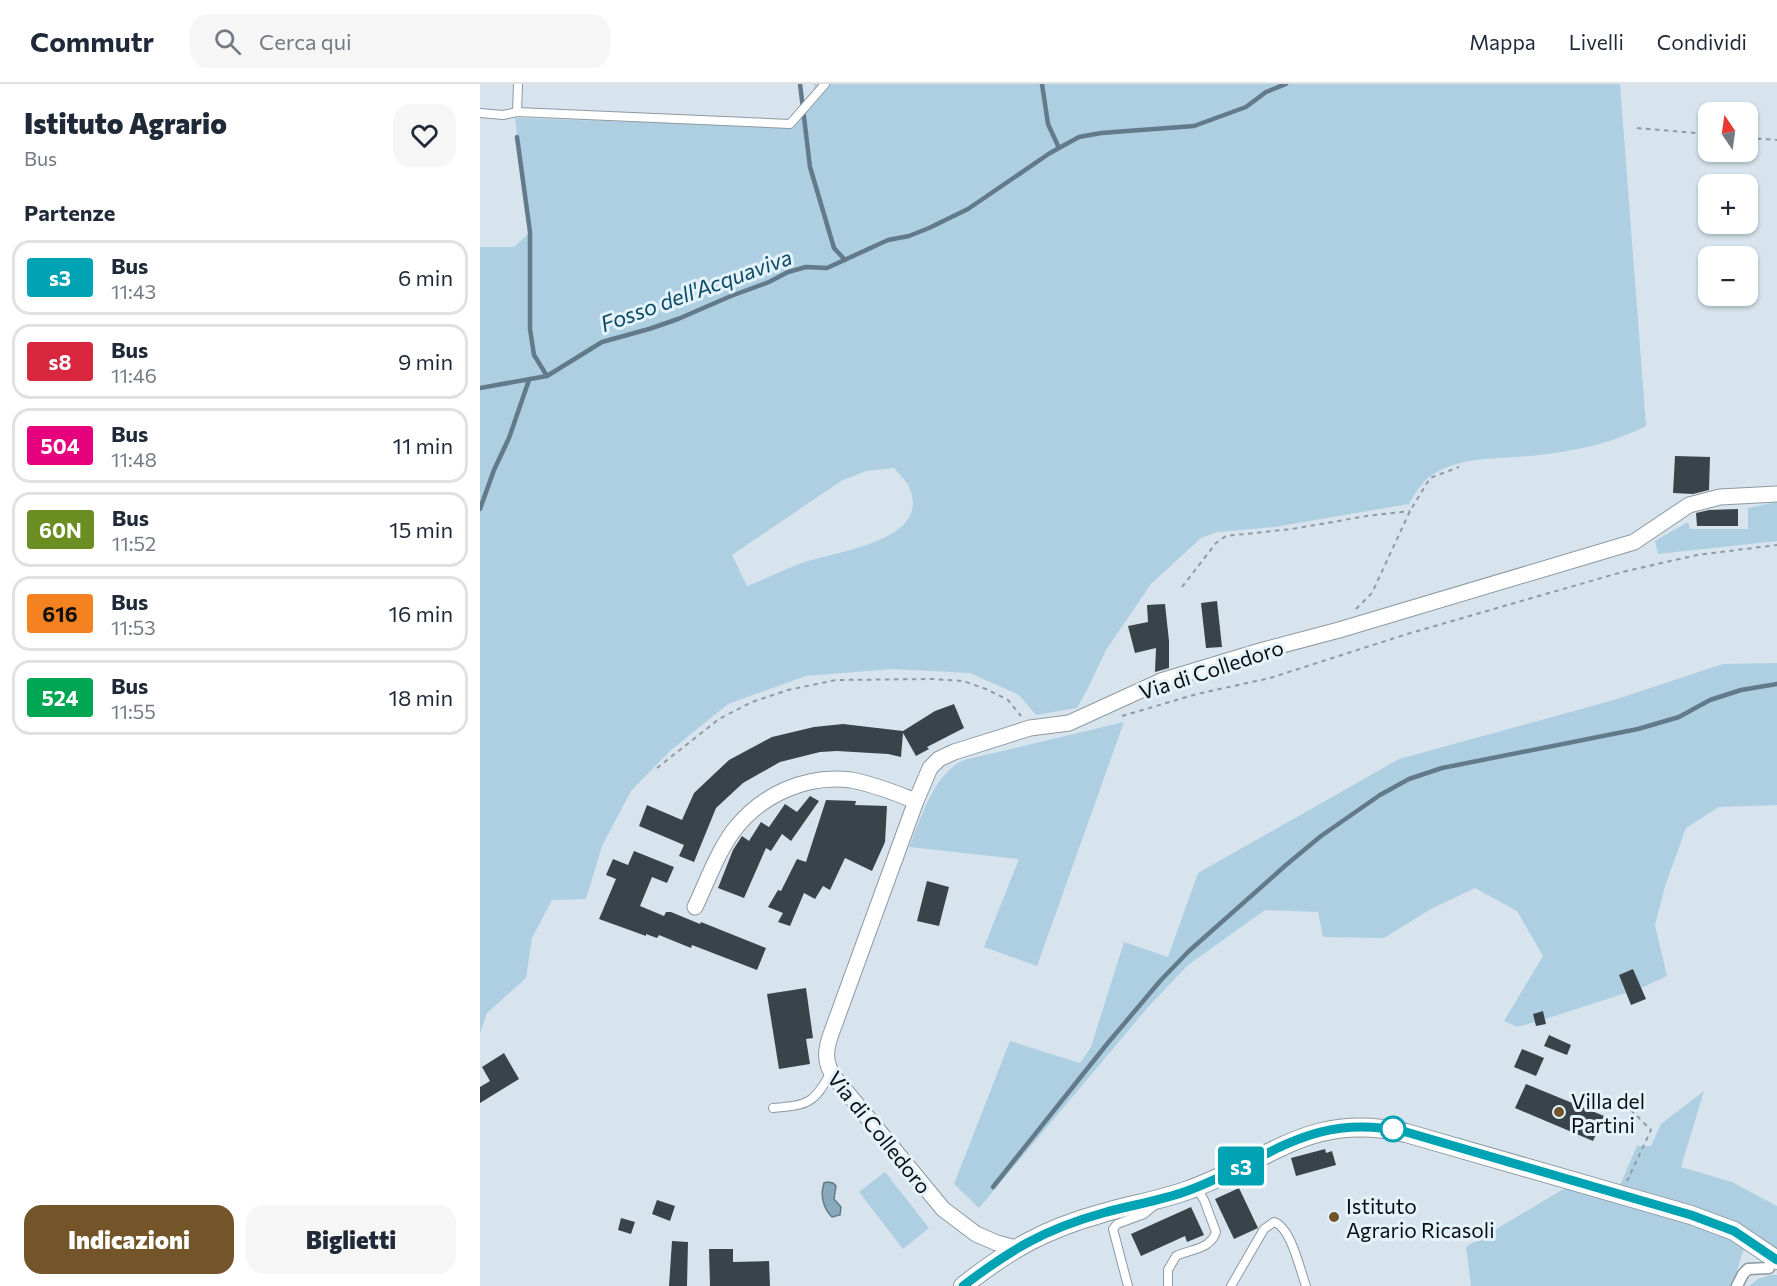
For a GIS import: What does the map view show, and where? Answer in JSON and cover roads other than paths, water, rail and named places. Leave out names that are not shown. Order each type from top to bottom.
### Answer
[{"type":"street","name":"Via di Colledoro","points":[[1016,1248],[982,1237],[943,1209],[831,1072],[826,1060],[827,1048],[916,801],[930,768],[939,759],[1030,728],[1069,723],[1161,681],[1634,542],[1689,506],[1720,497],[1777,494]]},
{"type":"street","points":[[695,907],[734,831],[752,811],[790,787],[819,780],[848,780],[916,801]]},
{"type":"street","points":[[963,1286],[1016,1248],[1042,1234],[1079,1220],[1161,1199],[1196,1187],[1302,1137],[1328,1130],[1369,1127],[1406,1132],[1659,1204],[1717,1223],[1743,1236],[1773,1264]]},
{"type":"street","points":[[1737,1286],[1748,1269],[1773,1264]]},
{"type":"lane","points":[[517,112],[518,84]]},
{"type":"lane","points":[[480,113],[503,115],[517,112],[790,124],[825,84]]},
{"type":"lane","points":[[773,1108],[797,1106],[815,1098],[831,1072]]},
{"type":"lane","points":[[1168,1286],[1168,1270],[1176,1256],[1205,1246],[1210,1243],[1216,1233],[1204,1200],[1196,1187]]},
{"type":"lane","points":[[1128,1286],[1113,1229],[1117,1224],[1144,1214],[1161,1199]]},
{"type":"lane","points":[[1231,1286],[1264,1228],[1274,1222],[1281,1225],[1287,1234],[1306,1286]]},
{"type":"waterway","points":[[800,84],[810,167],[834,248],[845,260]]},
{"type":"waterway","points":[[1042,84],[1048,124],[1059,148]]},
{"type":"waterway","name":"Fosso dell'Acquaviva","points":[[480,388],[547,376],[602,342],[678,319],[788,272],[806,267],[827,268],[888,240],[909,236],[929,228],[968,209],[1050,153],[1079,137],[1101,133],[1194,126],[1246,107],[1266,92],[1286,84]]},
{"type":"waterway","points":[[517,137],[530,232],[530,329],[534,355],[547,376]]},
{"type":"waterway","points":[[480,509],[509,438],[529,380]]},
{"type":"waterway","points":[[993,1187],[1107,1044],[1161,980],[1189,951],[1321,836],[1380,795],[1409,779],[1442,768],[1638,729],[1679,717],[1710,700],[1741,690],[1777,684]]},
{"type":"place","name":"Villa del Partini","points":[[1559,1112]]},
{"type":"place","name":"Istituto Agrario Ricasoli","points":[[1334,1217]]}]
